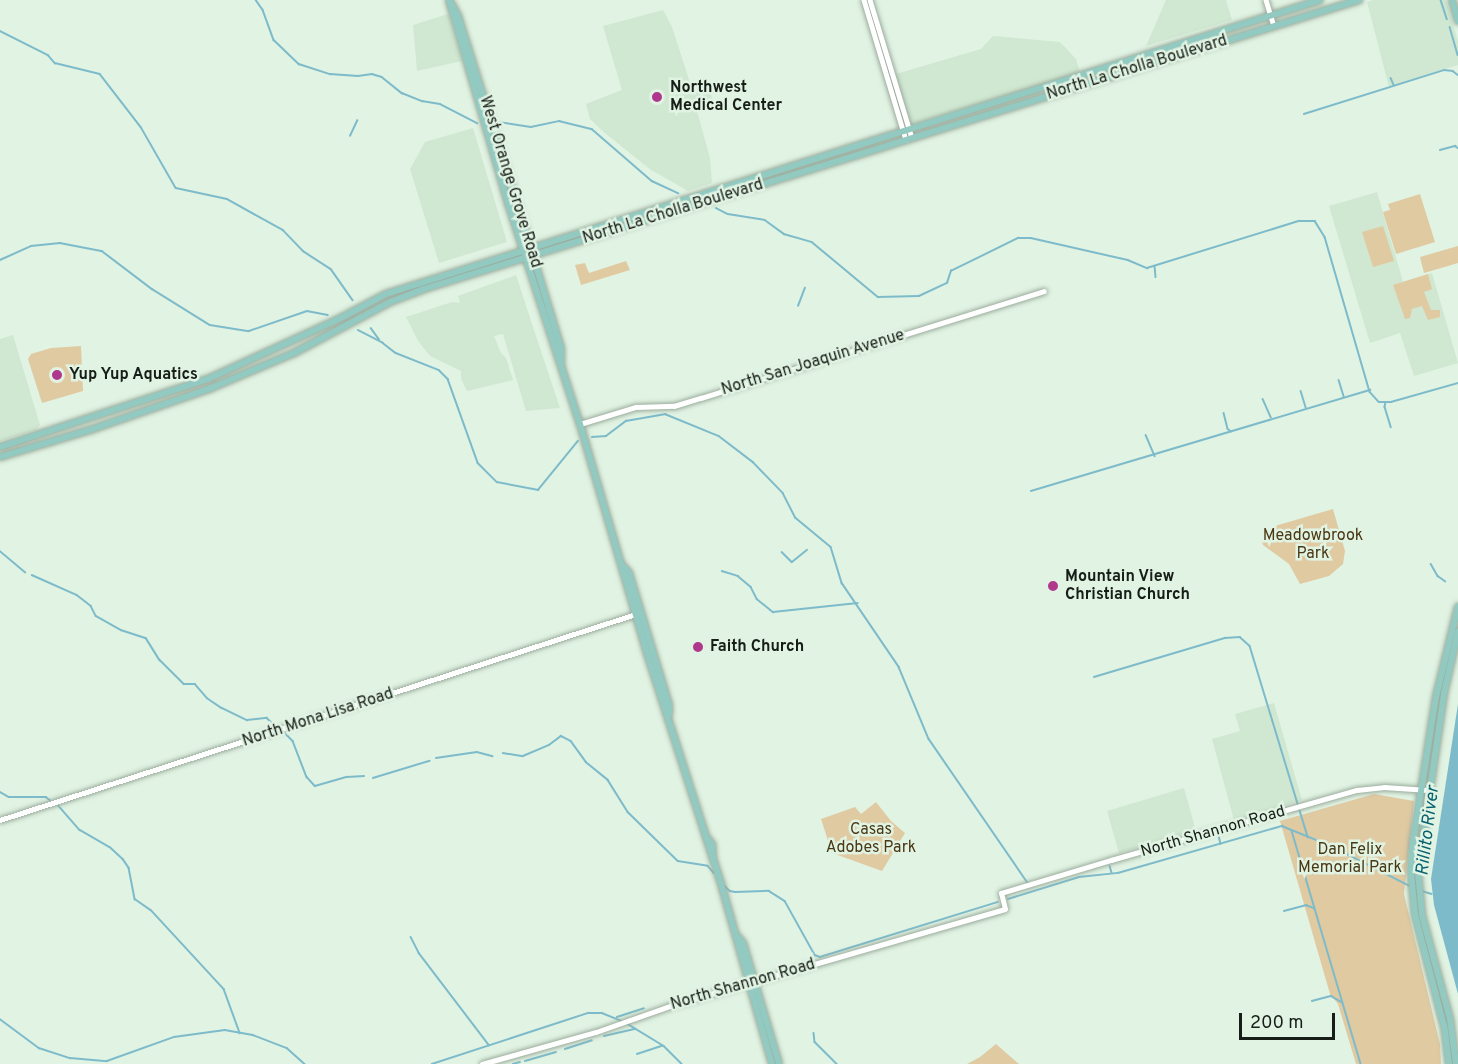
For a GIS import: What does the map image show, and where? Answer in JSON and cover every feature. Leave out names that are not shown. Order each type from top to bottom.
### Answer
[{"type":"main road","name":"West Orange Grove Road","points":[[449,0],[522,250],[580,424],[624,567],[624,575],[706,838],[712,844],[713,859],[737,935],[742,943],[772,1064]]},
{"type":"main road","name":"West Orange Grove Road","points":[[449,0],[458,16],[533,256],[561,348],[561,366]]},
{"type":"main road","name":"North La Cholla Boulevard","points":[[0,447],[186,387],[290,342],[386,294],[1320,0]]},
{"type":"main road","name":"North La Cholla Boulevard","points":[[0,457],[90,430],[211,388],[294,353],[390,302],[525,258],[1359,0]]},
{"type":"main road","points":[[1452,0],[1458,21]]},
{"type":"main road","points":[[482,118],[490,132],[497,154],[502,156]]},
{"type":"main road","name":"West Orange Grove Road","points":[[624,567],[629,573],[649,637],[669,705],[669,714]]},
{"type":"main road","points":[[1452,1059],[1450,1019],[1428,940],[1420,897],[1419,852],[1436,697],[1458,607]]},
{"type":"main road","points":[[1456,1064],[1452,1059],[1415,915],[1412,881],[1413,842],[1458,632]]},
{"type":"main road","name":"West Orange Grove Road","points":[[752,982],[778,1064]]},
{"type":"street","points":[[864,0],[906,129]]},
{"type":"street","points":[[870,0],[909,139]]},
{"type":"street","points":[[1266,0],[1274,26]]},
{"type":"street","name":"North San Joaquin Avenue","points":[[580,424],[636,407],[665,407],[701,398],[1044,291]]},
{"type":"street","name":"North Mona Lisa Road","points":[[0,820],[636,614]]},
{"type":"street","name":"North Shannon Road","points":[[482,1064],[752,982],[1005,909],[1001,893],[1357,790],[1384,787],[1424,790]]},
{"type":"shaded area","points":[[1166,0],[1226,0],[1232,20],[1146,46]]},
{"type":"shaded area","points":[[1373,0],[1446,0],[1458,41],[1458,65],[1389,87],[1367,2]]},
{"type":"shaded area","name":"Northwest Medical Center","points":[[663,10],[672,27],[693,92],[705,90],[710,92],[714,104],[697,111],[710,158],[712,183],[688,191],[651,170],[606,134],[590,119],[586,104],[622,90],[603,26]]},
{"type":"shaded area","points":[[448,14],[462,61],[417,71],[413,25]]},
{"type":"shaded area","points":[[993,36],[1060,42],[1076,59],[1080,73],[911,124],[896,74],[981,49]]},
{"type":"shaded area","points":[[473,128],[507,242],[439,263],[410,169],[425,142]]},
{"type":"shaded area","points":[[1377,192],[1403,282],[1432,273],[1458,363],[1414,376],[1400,333],[1370,343],[1329,206]]},
{"type":"shaded area","points":[[516,275],[560,408],[526,411],[503,334],[494,336],[501,353],[506,358],[513,380],[467,391],[461,379],[461,371],[430,356],[418,341],[406,317],[452,302],[460,303],[458,296]]},
{"type":"shaded area","points":[[13,335],[40,425],[36,430],[0,441],[0,339]]},
{"type":"shaded area","points":[[1274,703],[1302,800],[1234,820],[1212,739],[1240,731],[1235,714]]},
{"type":"shaded area","points":[[1184,788],[1196,831],[1119,853],[1107,811]]},
{"type":"green space","points":[[1420,194],[1435,242],[1396,254],[1383,212],[1390,210],[1388,204]]},
{"type":"green space","points":[[1383,226],[1394,261],[1373,267],[1362,232]]},
{"type":"green space","points":[[1458,246],[1458,263],[1424,273],[1420,257]]},
{"type":"green space","points":[[626,261],[630,270],[581,285],[575,265],[585,263],[589,273]]},
{"type":"green space","points":[[1428,274],[1432,289],[1424,292],[1431,310],[1440,310],[1440,317],[1428,320],[1422,306],[1412,309],[1410,318],[1405,319],[1393,285]]},
{"type":"green space","name":"Yup Yup Aquatics","points":[[81,346],[83,391],[42,403],[28,359],[31,354],[51,348]]},
{"type":"green space","name":"Meadowbrook Park","points":[[1333,509],[1345,551],[1343,564],[1329,576],[1300,584],[1289,564],[1262,542],[1275,526]]},
{"type":"green space","name":"Dan Felix Memorial Park","points":[[1374,794],[1414,801],[1404,894],[1440,1044],[1441,1064],[1356,1064],[1338,1004],[1330,994],[1280,821]]},
{"type":"green space","name":"Casas Adobes Park","points":[[876,802],[891,821],[905,833],[882,871],[832,853],[821,819],[855,807],[861,814]]},
{"type":"green space","points":[[996,1044],[1019,1064],[967,1064],[980,1057]]},
{"type":"water","points":[[1458,704],[1458,994],[1434,905],[1431,879]]},
{"type":"waterway","points":[[256,0],[263,10],[274,40],[299,64],[330,74],[358,76],[372,74],[382,77],[402,93],[422,101],[440,104],[477,123]]},
{"type":"waterway","points":[[1441,0],[1447,19]]},
{"type":"waterway","points":[[1450,27],[1458,55]]},
{"type":"waterway","points":[[0,31],[48,55],[55,63],[100,74],[141,127],[176,188],[227,199],[283,230],[303,251],[331,269],[353,300]]},
{"type":"waterway","points":[[1304,114],[1444,70],[1453,71],[1458,75]]},
{"type":"waterway","points":[[1391,78],[1394,85]]},
{"type":"waterway","points":[[350,136],[357,121]]},
{"type":"waterway","points":[[499,122],[531,127],[559,121],[592,129],[652,181],[678,193]]},
{"type":"waterway","points":[[1440,150],[1455,146],[1458,148]]},
{"type":"waterway","points":[[716,208],[728,214],[765,220],[784,234],[812,242],[878,297],[919,296],[947,283],[951,271],[1018,238],[1031,238],[1128,260],[1147,268],[1299,221],[1315,221],[1325,237],[1370,392],[1379,402],[1391,402],[1458,383]]},
{"type":"waterway","points":[[0,260],[31,246],[60,243],[102,251],[152,289],[210,325],[249,331],[307,311],[328,315]]},
{"type":"waterway","points":[[1155,266],[1156,277]]},
{"type":"waterway","points":[[798,306],[805,288]]},
{"type":"waterway","points":[[371,328],[379,339]]},
{"type":"waterway","points":[[358,330],[383,343],[396,353],[439,370],[448,379],[478,463],[497,482],[538,490],[578,441]]},
{"type":"waterway","points":[[1339,380],[1344,396]]},
{"type":"waterway","points":[[1031,491],[1370,390]]},
{"type":"waterway","points":[[1301,391],[1306,407]]},
{"type":"waterway","points":[[1263,399],[1271,417]]},
{"type":"waterway","points":[[1386,402],[1385,407],[1391,427]]},
{"type":"waterway","points":[[1224,413],[1228,429],[1231,431]]},
{"type":"waterway","points":[[592,437],[606,436],[626,421],[665,414],[719,436],[753,462],[783,493],[796,518],[831,547],[842,583],[899,667],[929,739],[1028,883]]},
{"type":"waterway","points":[[1146,435],[1155,456]]},
{"type":"waterway","points":[[782,552],[792,562],[807,550]]},
{"type":"waterway","points":[[0,551],[25,572]]},
{"type":"waterway","points":[[1431,564],[1438,576],[1445,581]]},
{"type":"waterway","points":[[722,571],[738,576],[751,587],[757,599],[773,612],[858,603]]},
{"type":"waterway","points":[[32,575],[77,595],[91,606],[96,616],[121,630],[146,638],[160,660],[184,684],[195,684],[207,698],[222,708],[247,720],[267,718],[279,729]]},
{"type":"waterway","points":[[1094,677],[1225,638],[1240,637],[1250,646],[1308,837]]},
{"type":"waterway","points":[[283,731],[293,741],[307,777],[315,786],[347,777],[364,776]]},
{"type":"waterway","points":[[503,753],[523,756],[549,745],[561,736],[571,741],[586,762],[608,780],[628,812],[678,861],[708,866],[714,873]]},
{"type":"waterway","points":[[436,758],[477,752],[492,756]]},
{"type":"waterway","points":[[373,778],[429,761]]},
{"type":"waterway","points":[[0,792],[9,797],[46,797],[50,800]]},
{"type":"waterway","points":[[58,805],[80,830],[110,847],[123,859],[129,868],[135,899],[151,910],[224,989],[240,1033]]},
{"type":"waterway","points":[[1008,899],[1079,877],[1118,873],[1282,826],[1331,846],[1410,886]]},
{"type":"waterway","points":[[1292,831],[1361,1064]]},
{"type":"waterway","points":[[1219,836],[1221,844]]},
{"type":"waterway","points":[[1110,866],[1112,873]]},
{"type":"waterway","points":[[723,884],[730,891],[735,892],[769,891],[785,901],[815,955],[820,957],[998,902]]},
{"type":"waterway","points":[[1422,891],[1432,894]]},
{"type":"waterway","points":[[1284,911],[1306,905],[1314,908]]},
{"type":"waterway","points":[[411,937],[419,953],[489,1045]]},
{"type":"waterway","points":[[1312,1001],[1331,996],[1342,1002]]},
{"type":"waterway","points":[[617,1017],[644,1008]]},
{"type":"waterway","points":[[432,1064],[588,1013],[602,1013],[622,1021]]},
{"type":"waterway","points":[[0,1019],[39,1048],[70,1058],[107,1061],[174,1037],[225,1030],[253,1035],[287,1048],[305,1064]]},
{"type":"waterway","points":[[626,1023],[664,1046],[682,1064]]},
{"type":"waterway","points":[[604,1036],[635,1029]]},
{"type":"waterway","points":[[814,1033],[815,1042],[837,1064]]},
{"type":"waterway","points":[[565,1049],[592,1040]]},
{"type":"waterway","points":[[637,1054],[662,1046]]},
{"type":"waterway","points":[[525,1061],[556,1052]]},
{"type":"waterway","points":[[513,1064],[520,1062]]},
{"type":"place","name":"Northwest Medical Center","points":[[657,97]]},
{"type":"place","name":"Yup Yup Aquatics","points":[[57,375]]},
{"type":"place","name":"Mountain View Christian Church","points":[[1053,586]]},
{"type":"place","name":"Faith Church","points":[[698,647]]},
{"type":"water label","name":"Rillito River","points":[[1429,831]]}]
